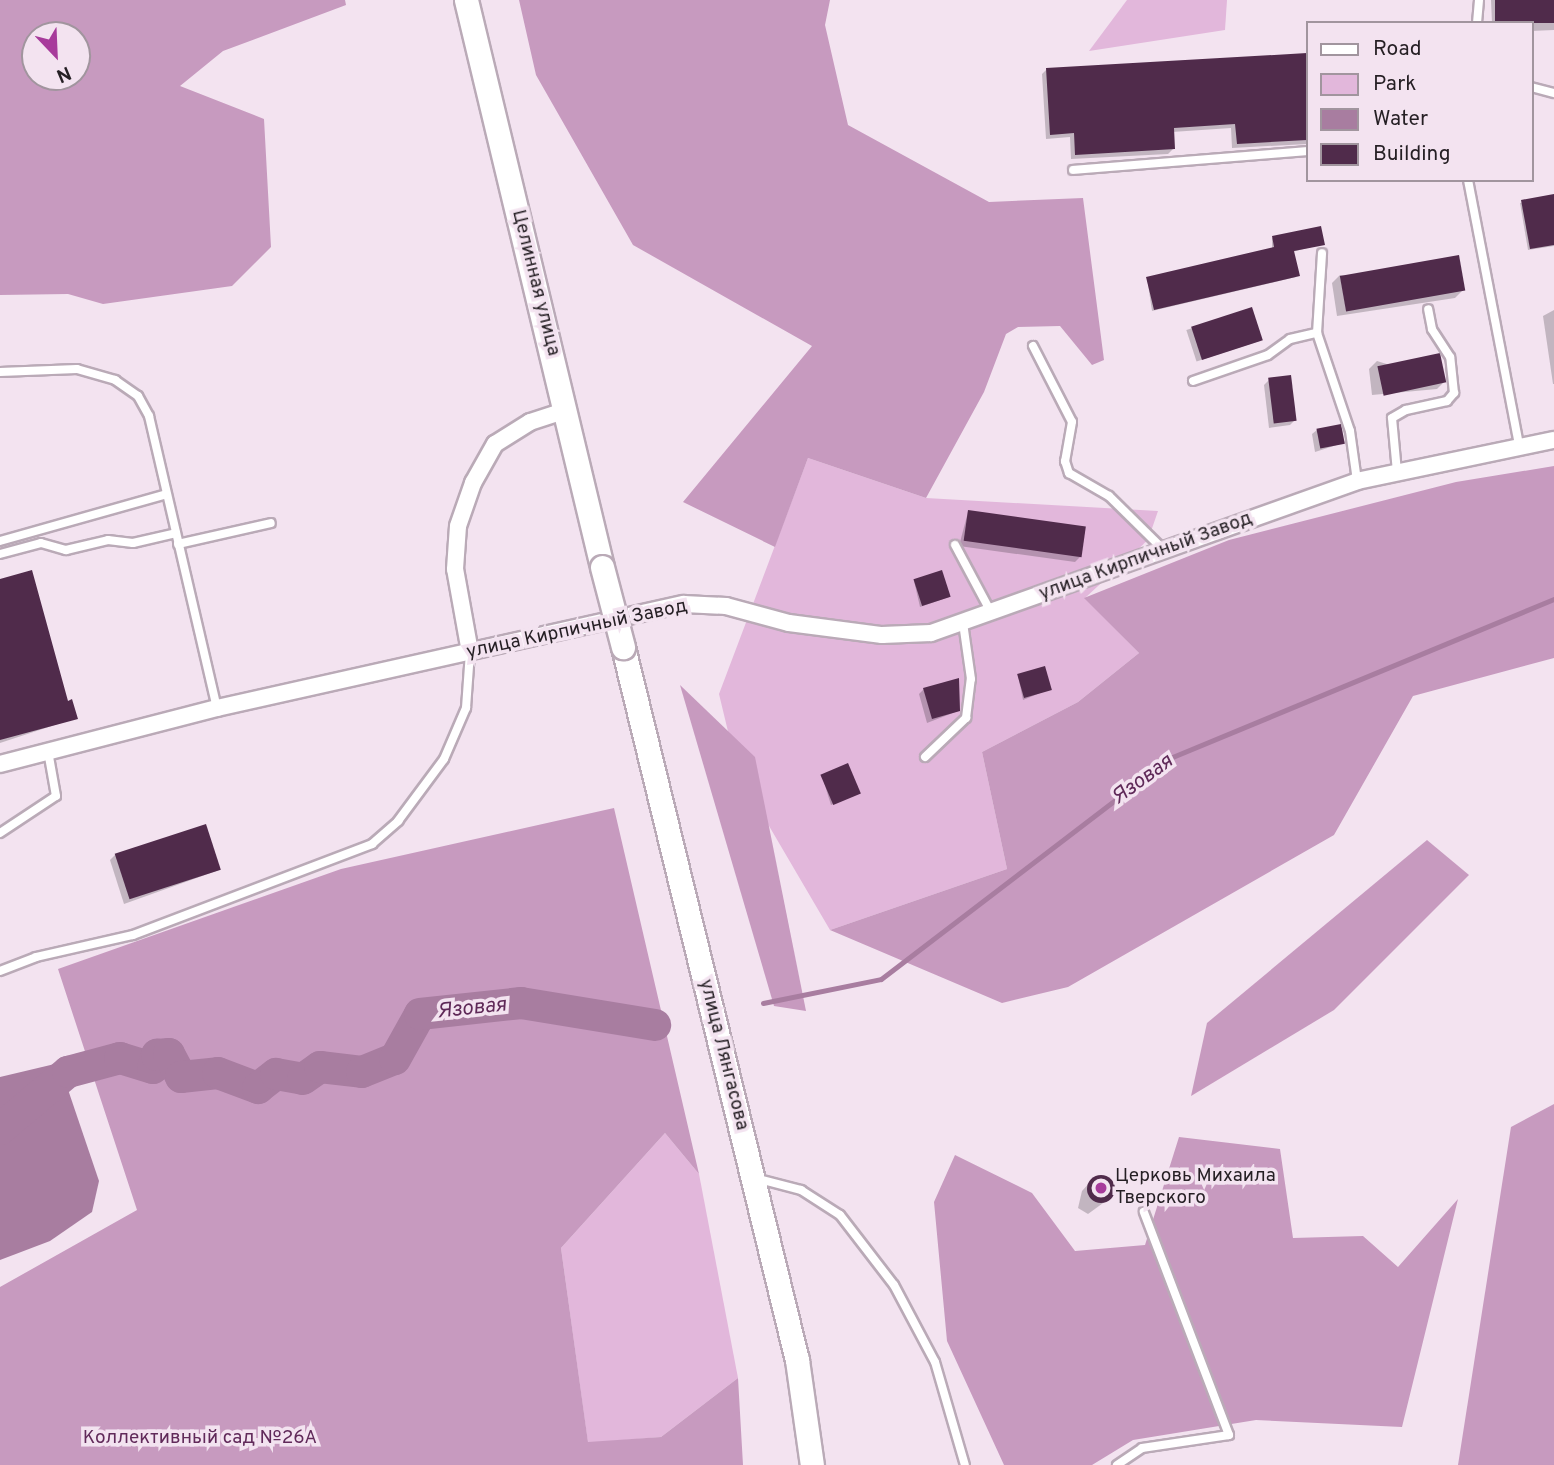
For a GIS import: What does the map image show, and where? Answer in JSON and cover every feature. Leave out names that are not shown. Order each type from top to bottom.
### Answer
[{"type":"main road","name":"Целинная улица","points":[[466,0],[602,567]]},
{"type":"main road","name":"улица Лянгасова","points":[[602,567],[797,1360],[812,1465]]},
{"type":"street","points":[[470,652],[455,569],[458,526],[473,483],[495,444],[530,422],[566,410]]},
{"type":"street","name":"улица Кирпичный Завод","points":[[0,764],[217,708],[684,604],[726,606],[789,623],[882,635],[931,633],[992,614],[1163,549],[1357,481],[1519,445],[1554,440]]},
{"type":"lane","points":[[1477,21],[1479,0]]},
{"type":"lane","points":[[1533,88],[1554,93]]},
{"type":"lane","points":[[1073,170],[1306,151]]},
{"type":"lane","points":[[1468,182],[1519,445]]},
{"type":"lane","points":[[1322,253],[1317,333],[1350,431],[1357,481]]},
{"type":"lane","points":[[1397,472],[1392,418],[1406,410],[1447,401],[1454,393],[1450,356],[1432,328],[1428,309]]},
{"type":"lane","points":[[1193,381],[1268,355],[1290,339],[1317,333]]},
{"type":"lane","points":[[1033,346],[1072,422],[1065,461],[1069,473],[1109,496],[1163,549]]},
{"type":"lane","points":[[0,372],[77,369],[115,380],[138,396],[149,416],[217,708]]},
{"type":"lane","points":[[0,541],[167,494]]},
{"type":"lane","points":[[178,544],[271,523]]},
{"type":"lane","points":[[0,554],[41,543],[66,550],[108,540],[133,543],[176,533]]},
{"type":"lane","points":[[955,545],[992,614]]},
{"type":"lane","points":[[925,757],[966,718],[971,679],[963,623]]},
{"type":"lane","points":[[0,971],[36,957],[133,935],[372,844],[398,821],[444,760],[466,708],[470,652]]},
{"type":"lane","points":[[0,833],[56,796],[48,751]]},
{"type":"lane","points":[[752,1177],[801,1190],[840,1215],[894,1285],[935,1362],[965,1465]]},
{"type":"lane","points":[[1117,1465],[1142,1448],[1229,1436],[1144,1212]]},
{"type":"green space","points":[[0,0],[345,0],[346,5],[223,51],[180,86],[264,119],[271,247],[232,286],[103,304],[68,294],[0,295]]},
{"type":"green space","points":[[519,0],[830,0],[825,25],[848,125],[989,202],[1083,198],[1104,360],[1092,365],[1060,326],[1018,327],[1006,334],[984,392],[926,498],[808,458],[775,547],[683,502],[812,346],[633,245],[536,75]]},
{"type":"green space","points":[[1127,0],[1227,0],[1225,30],[1089,51]]},
{"type":"green space","points":[[808,458],[926,498],[1158,511],[1148,540],[1085,598],[1139,653],[1078,702],[982,752],[1007,869],[830,930],[738,773],[719,694]]},
{"type":"green space","points":[[1554,466],[1554,658],[1413,696],[1334,835],[1068,987],[1002,1003],[830,930],[1007,869],[982,752],[1078,702],[1139,653],[1084,598],[1229,540],[1456,482]]},
{"type":"green space","points":[[680,685],[755,757],[806,1011],[774,1006]]},
{"type":"green space","name":"Коллективный сад №26А","points":[[614,808],[699,1174],[665,1133],[561,1248],[588,1442],[661,1437],[738,1378],[743,1465],[0,1465],[0,1287],[137,1210],[58,969],[341,869]]},
{"type":"green space","points":[[1427,840],[1469,875],[1334,1010],[1191,1096],[1207,1023]]},
{"type":"green space","points":[[1554,1104],[1554,1465],[1458,1465],[1511,1127]]},
{"type":"green space","points":[[665,1133],[699,1174],[738,1378],[661,1437],[588,1443],[561,1248]]},
{"type":"green space","points":[[1179,1137],[1280,1149],[1293,1238],[1363,1236],[1398,1267],[1458,1199],[1402,1427],[1256,1420],[1133,1440],[1092,1465],[1004,1465],[947,1341],[934,1202],[955,1155],[1032,1193],[1075,1251],[1145,1245]]},
{"type":"water","points":[[59,1063],[99,1181],[92,1212],[50,1241],[0,1260],[0,1077]]},
{"type":"building","points":[[1495,0],[1554,0],[1554,23],[1495,21]]},
{"type":"building","points":[[1306,53],[1306,140],[1237,144],[1235,124],[1174,128],[1175,149],[1075,155],[1074,133],[1050,135],[1046,68]]},
{"type":"building","points":[[1554,194],[1554,245],[1530,249],[1521,200]]},
{"type":"building","points":[[1321,226],[1325,245],[1294,251],[1300,276],[1154,310],[1146,277],[1274,247],[1272,236]]},
{"type":"building","points":[[1459,255],[1465,290],[1346,311],[1340,276]]},
{"type":"building","points":[[1252,307],[1263,340],[1202,360],[1191,327]]},
{"type":"building","points":[[1440,353],[1446,382],[1384,396],[1377,366]]},
{"type":"building","points":[[1291,375],[1297,421],[1274,423],[1268,378]]},
{"type":"building","points":[[1341,424],[1345,444],[1320,448],[1316,429]]},
{"type":"building","points":[[968,510],[1086,527],[1082,557],[964,541]]},
{"type":"building","points":[[32,570],[68,701],[72,699],[78,719],[0,740],[0,579]]},
{"type":"building","points":[[942,570],[951,597],[922,606],[913,579]]},
{"type":"building","points":[[1045,666],[1052,690],[1024,698],[1017,674]]},
{"type":"building","points":[[959,678],[960,711],[932,719],[923,688]]},
{"type":"building","points":[[848,763],[861,793],[833,805],[820,775]]},
{"type":"building","points":[[206,824],[221,870],[130,899],[115,854]]},
{"type":"building","name":"Церковь Михаила Тверского","points":[[1101,1175],[1111,1179],[1115,1189],[1111,1199],[1101,1203],[1091,1199],[1087,1189],[1091,1179]]},
{"type":"waterway","name":"Язовая","points":[[763,1003],[881,979],[1170,758],[1554,599]]},
{"type":"waterway","name":"Язовая","points":[[0,1129],[68,1072],[120,1058],[153,1068],[157,1055],[169,1054],[181,1077],[218,1073],[258,1088],[276,1074],[303,1079],[320,1067],[362,1072],[395,1059],[420,1014],[521,1003],[655,1025]]},
{"type":"place","name":"Церковь Михаила Тверского","points":[[1101,1188]]}]
